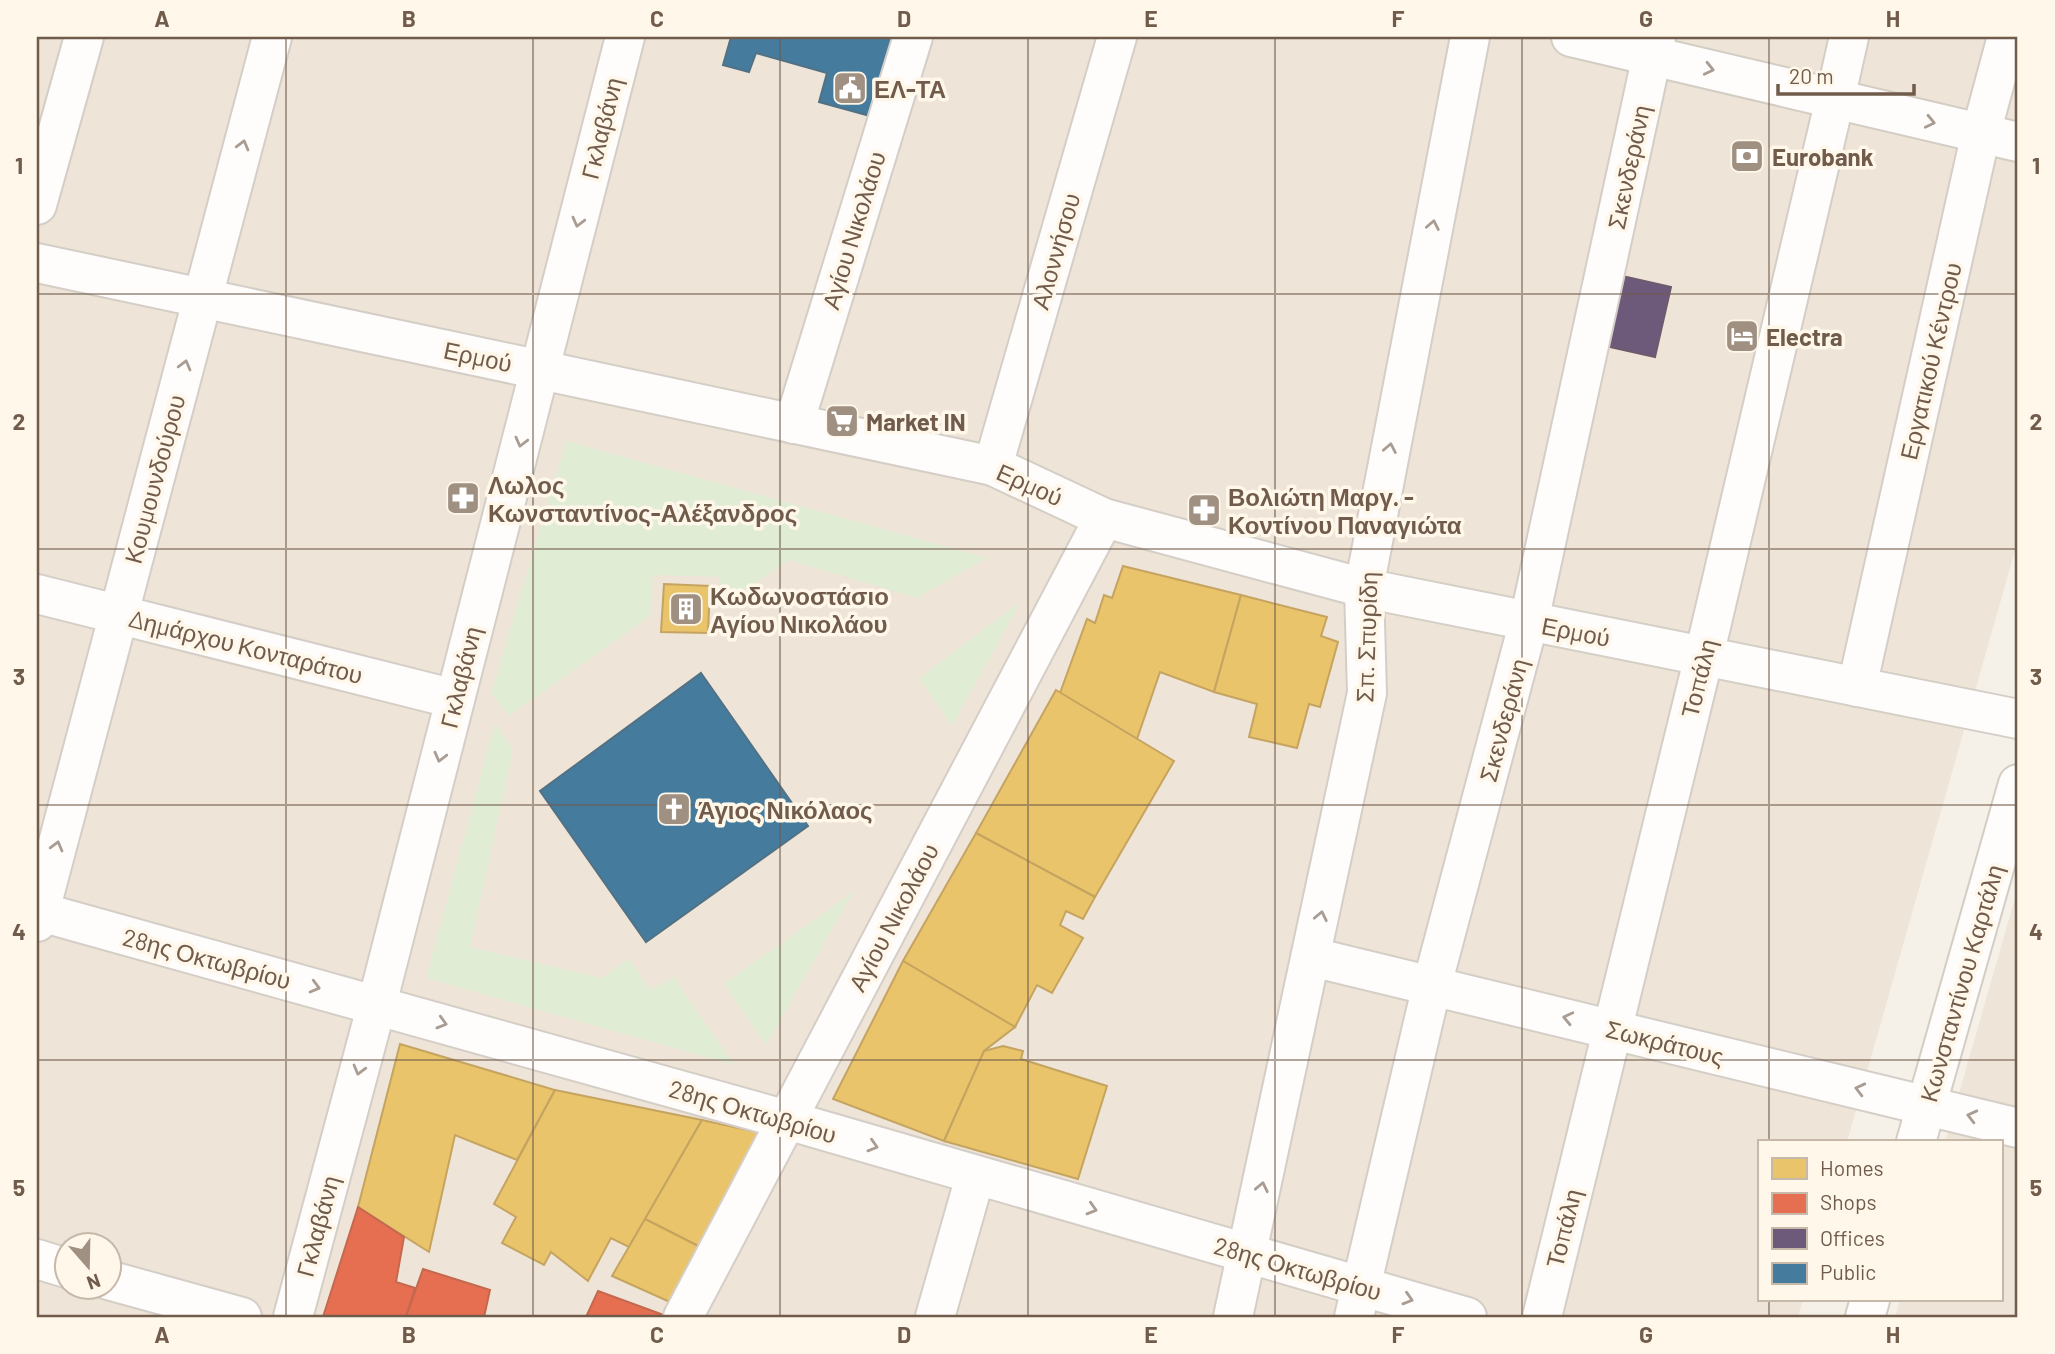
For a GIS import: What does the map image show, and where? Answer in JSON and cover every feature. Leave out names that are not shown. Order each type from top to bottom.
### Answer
[{"type":"street","points":[[37,205],[84,37]]},
{"type":"street","name":"Κουμουνδούρου","points":[[38,915],[272,37]]},
{"type":"street","name":"Γκλαβάνη","points":[[293,1317],[377,1004],[625,37]]},
{"type":"street","name":"Αγίου Νικολάου","points":[[794,424],[913,37]]},
{"type":"street","name":"Αλοννήσου","points":[[993,466],[1117,37]]},
{"type":"street","name":"Σπ. Σπυρίδη","points":[[1233,1317],[1367,693],[1364,588],[1470,37]]},
{"type":"street","points":[[1571,37],[1654,46],[1835,99],[2018,142]]},
{"type":"street","name":"Τοπάλη","points":[[1542,1317],[1704,656],[1849,37]]},
{"type":"street","name":"Εργατικού Κέντρου","points":[[1857,687],[1981,133],[2007,37]]},
{"type":"street","name":"Σκενδεράνη","points":[[1357,1301],[1432,985],[1530,621],[1654,46]]},
{"type":"street","name":"Ερμού","points":[[37,263],[993,466],[1104,518],[1364,588],[2018,719]]},
{"type":"street","name":"Αγίου Νικολάου","points":[[682,1317],[1104,518]]},
{"type":"street","name":"Δημάρχου Κονταράτου","points":[[37,594],[455,699]]},
{"type":"street","name":"Κωνσταντίνου Καρτάλη","points":[[1917,1140],[2018,784]]},
{"type":"street","name":"28ης Οκτωβρίου","points":[[38,915],[377,1004],[1248,1253],[1357,1301],[1467,1317]]},
{"type":"street","name":"Σωκράτους","points":[[1312,957],[2018,1128]]},
{"type":"street","points":[[935,1317],[975,1177]]},
{"type":"street","points":[[122,1284],[242,1317]]},
{"type":"shaded area","points":[[37,37],[2018,37],[2018,540],[1848,1140],[1758,1140],[1758,1302],[1802,1302],[1798,1317],[37,1317]]},
{"type":"shaded area","points":[[2018,888],[2018,1317],[1895,1317],[1899,1302],[2002,1302],[2002,1140],[1946,1140]]},
{"type":"green space","points":[[566,441],[987,558],[917,598],[789,560],[722,605],[720,577],[653,575],[650,616],[509,716],[491,694]]},
{"type":"green space","points":[[1021,601],[952,726],[919,678]]},
{"type":"green space","points":[[495,723],[513,750],[470,947],[601,978],[629,959],[650,990],[674,977],[734,1065],[426,978]]},
{"type":"green space","points":[[853,892],[766,1045],[724,984]]},
{"type":"building: Homes","points":[[1123,566],[1241,595],[1214,692],[1160,672],[1137,739],[1060,693],[1087,619],[1095,623],[1104,595],[1112,598]]},
{"type":"building: Homes","name":"Κωδωνοστάσιο Αγίου Νικολάου","points":[[664,584],[710,586],[708,633],[661,632]]},
{"type":"building: Homes","points":[[1241,595],[1327,617],[1321,636],[1338,642],[1320,707],[1309,704],[1297,748],[1249,737],[1257,704],[1214,692]]},
{"type":"building: Homes","points":[[1056,690],[1174,761],[1095,897],[976,833]]},
{"type":"building: Homes","points":[[976,833],[1095,897],[1083,919],[1066,911],[1060,925],[1083,938],[1052,993],[1037,985],[1015,1027],[903,961]]},
{"type":"building: Homes","points":[[903,961],[1015,1027],[984,1051],[944,1141],[833,1099]]},
{"type":"building: Homes","points":[[400,1044],[555,1090],[517,1160],[455,1135],[429,1252],[358,1207]]},
{"type":"building: Homes","points":[[1003,1046],[1023,1051],[1021,1059],[1107,1086],[1078,1179],[944,1141],[984,1051]]},
{"type":"building: Homes","points":[[555,1090],[702,1120],[629,1247],[611,1238],[588,1281],[551,1252],[544,1265],[502,1243],[516,1217],[494,1204]]},
{"type":"building: Homes","points":[[702,1120],[770,1135],[710,1252],[645,1219]]},
{"type":"building: Homes","points":[[645,1219],[710,1252],[681,1307],[612,1276]]},
{"type":"building: Shops","points":[[358,1207],[404,1237],[396,1282],[415,1288],[406,1317],[323,1317]]},
{"type":"building: Shops","points":[[423,1269],[490,1290],[484,1317],[406,1317]]},
{"type":"building: Shops","points":[[598,1291],[669,1317],[586,1317]]},
{"type":"building: Offices","points":[[1609,273],[1671,287],[1655,357],[1592,343]]},
{"type":"building: Public","name":"ΕΛ-ΤΑ","points":[[731,37],[892,37],[870,116],[819,102],[827,73],[756,53],[749,72],[723,65]]},
{"type":"building: Public","name":"Άγιος Νικόλαος","points":[[701,673],[808,826],[646,942],[540,791]]},
{"type":"place","name":"ΕΛ-ΤΑ","points":[[850,88]]},
{"type":"place","name":"Eurobank","points":[[1747,156]]},
{"type":"place","name":"Electra","points":[[1742,336]]},
{"type":"place","name":"Market IN","points":[[842,421]]},
{"type":"place","name":"Λωλος Κωνσταντίνος-Αλέξανδρος","points":[[463,498]]},
{"type":"place","name":"Βολιώτη Μαργ. - Κοντίνου Παναγιώτα","points":[[1204,510]]},
{"type":"place","name":"Κωδωνοστάσιο Αγίου Νικολάου","points":[[686,609]]},
{"type":"place","name":"Άγιος Νικόλαος","points":[[674,809]]}]
